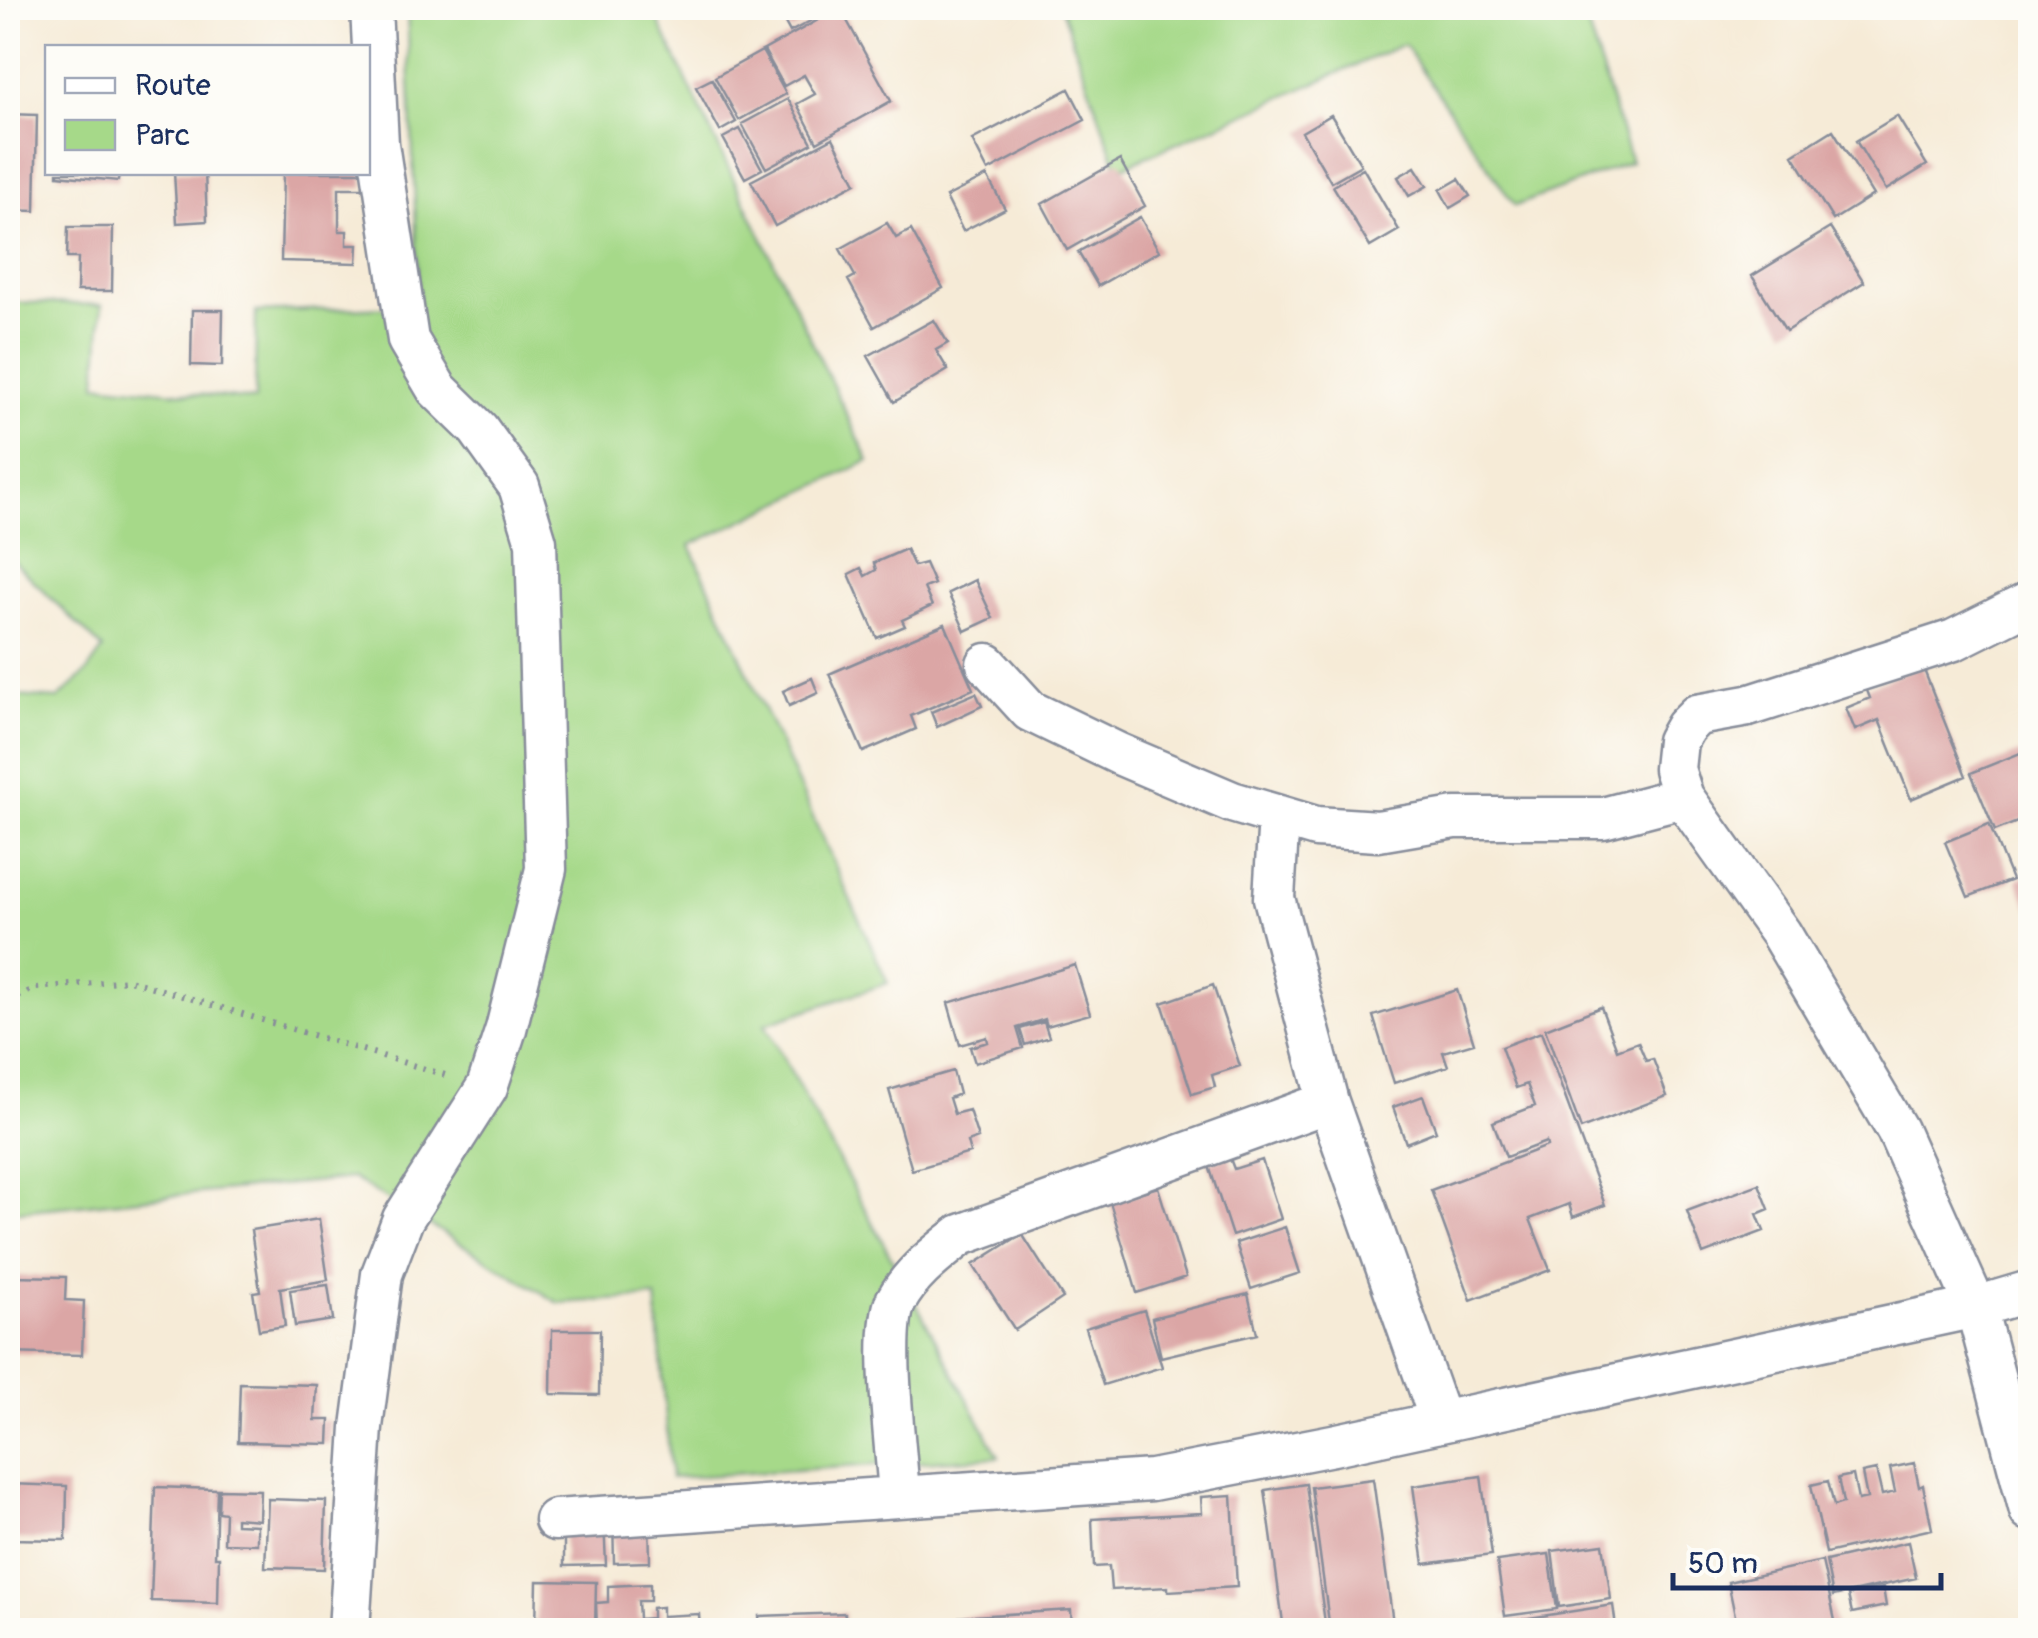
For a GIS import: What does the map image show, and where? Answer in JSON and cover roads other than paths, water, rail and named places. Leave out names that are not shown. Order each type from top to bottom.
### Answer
[{"type":"street","points":[[349,1630],[362,1427],[382,1274],[403,1219],[487,1087],[506,1029],[546,869],[536,542],[519,486],[478,428],[437,389],[408,340],[378,144],[371,8]]},
{"type":"street","points":[[2030,602],[1954,640],[1748,706],[1697,715],[1676,742],[1674,769],[1683,798],[1782,934],[1897,1130],[1976,1307],[2030,1510]]},
{"type":"street","points":[[987,664],[1030,711],[1232,802],[1316,826],[1378,830],[1455,818],[1604,818],[1683,798]]},
{"type":"street","points":[[1279,816],[1274,898],[1328,1102],[1440,1422]]},
{"type":"street","points":[[900,1496],[890,1343],[894,1305],[917,1270],[962,1235],[1328,1102]]},
{"type":"street","points":[[555,1520],[1152,1480],[1976,1307],[2030,1291]]}]
